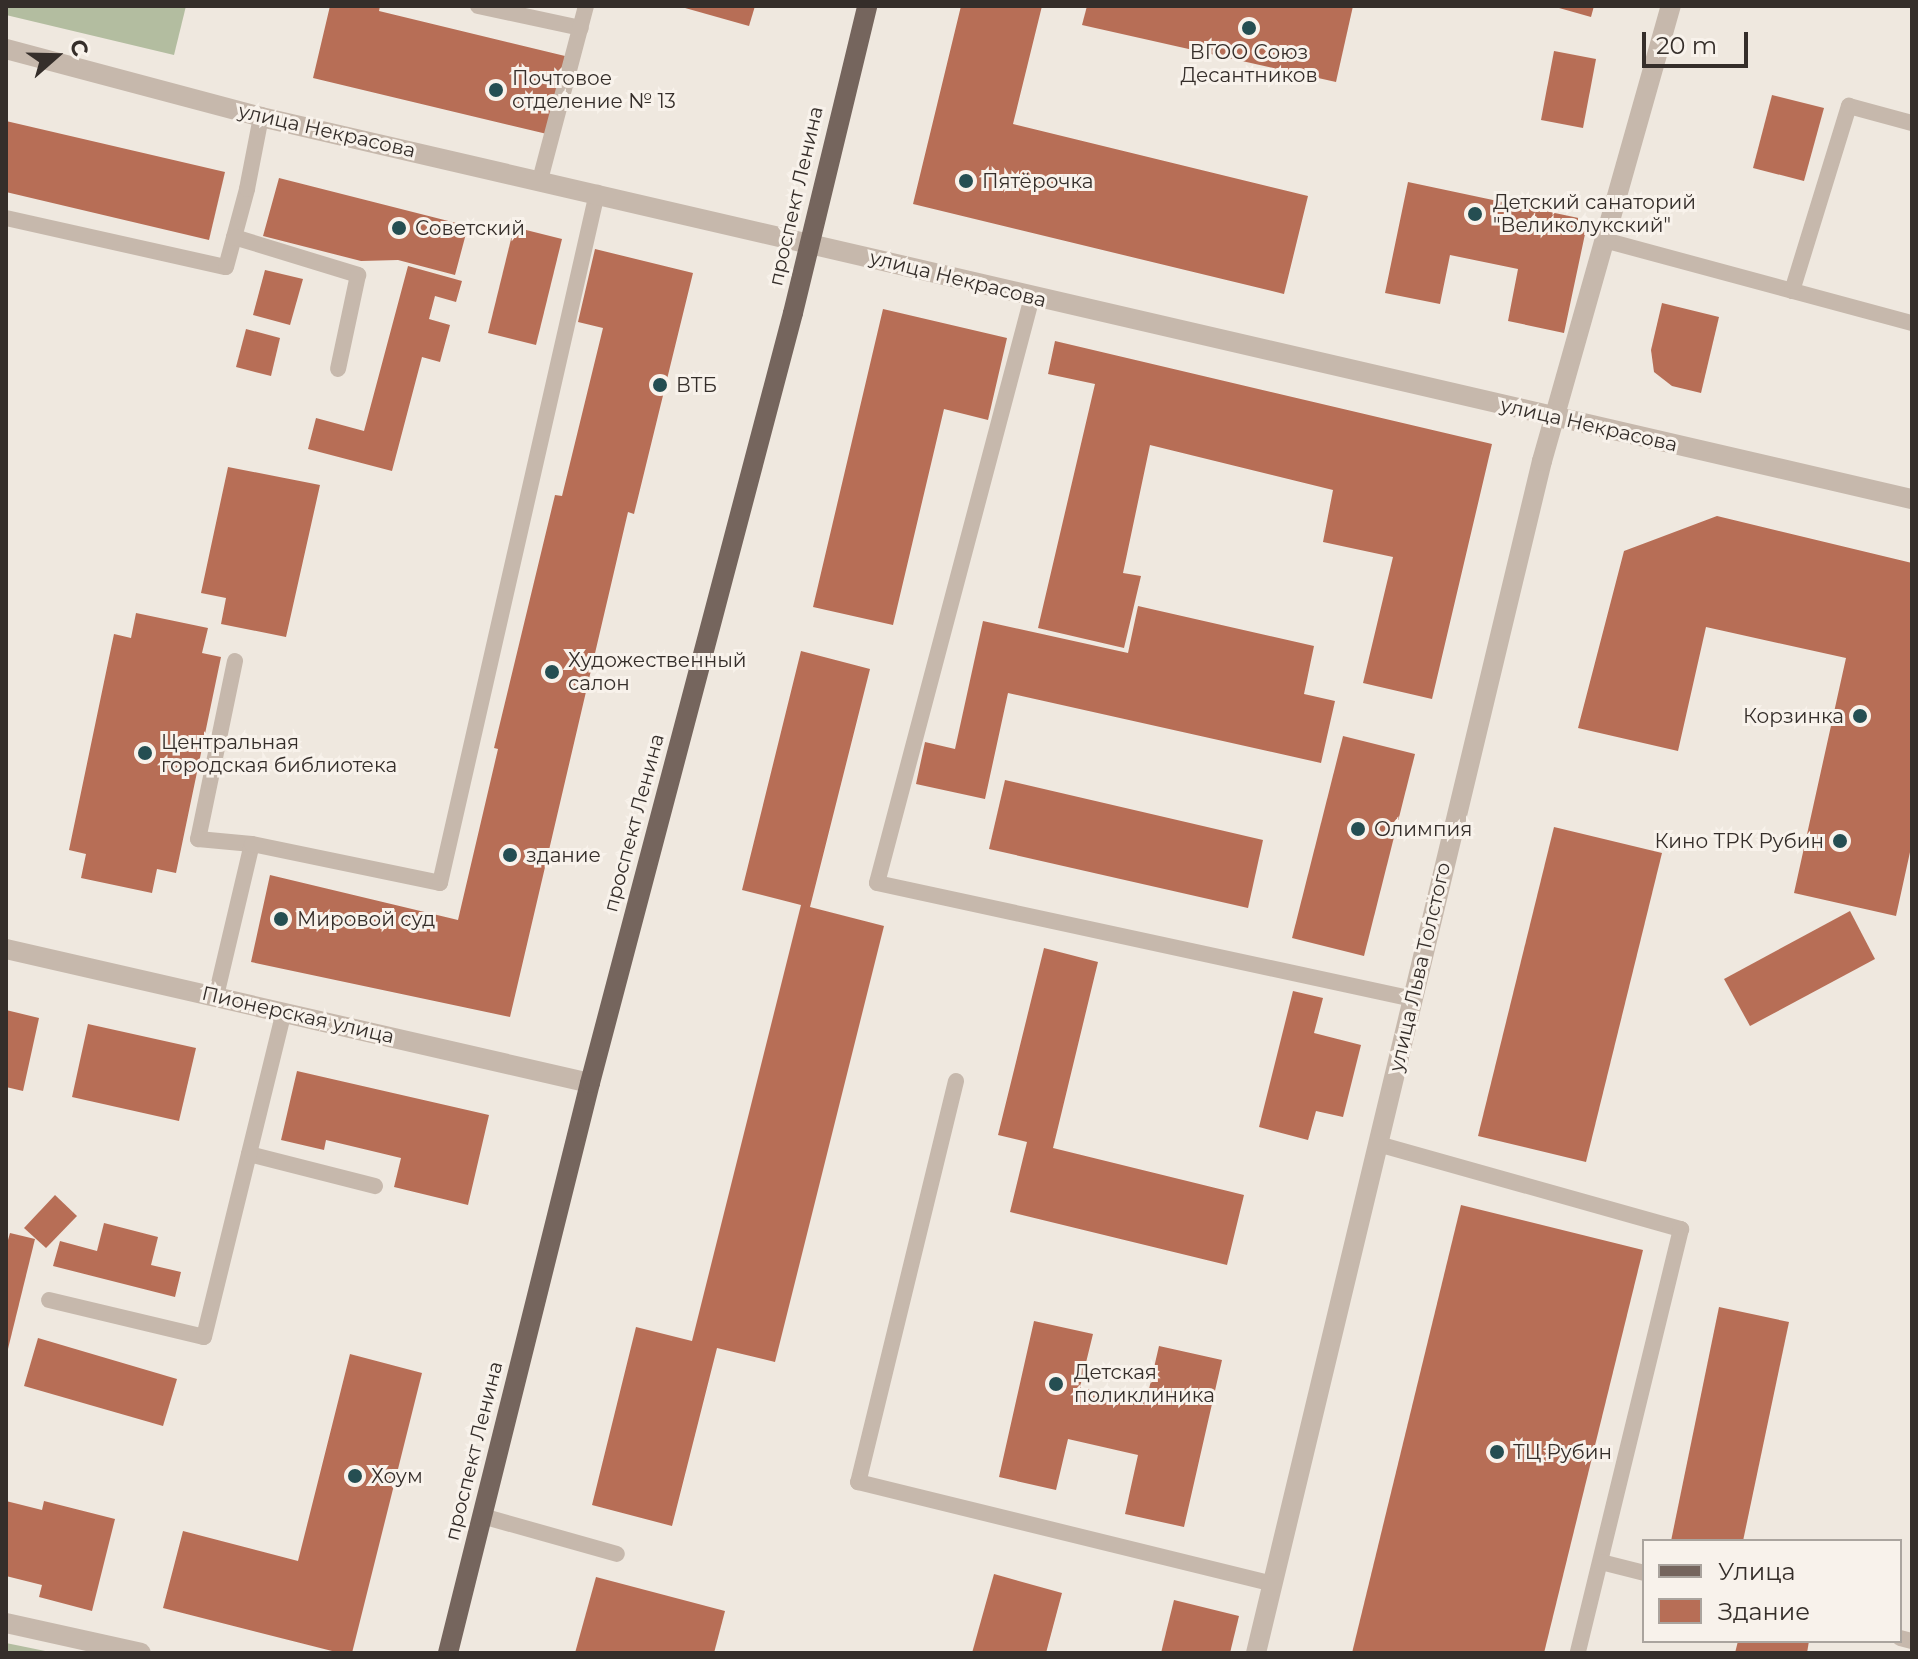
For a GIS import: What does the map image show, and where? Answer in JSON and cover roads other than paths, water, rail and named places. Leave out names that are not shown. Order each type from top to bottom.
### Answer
[{"type":"main road","name":"проспект Ленина","points":[[448,1653],[590,1083],[809,245],[867,6]]},
{"type":"street","name":"улица Льва Толстого","points":[[1256,1653],[1553,417],[1671,6]]},
{"type":"street","name":"улица Некрасова","points":[[6,49],[261,117],[1912,499]]},
{"type":"street","name":"Пионерская улица","points":[[6,949],[590,1083]]},
{"type":"street","points":[[6,1623],[141,1653]]},
{"type":"lane","points":[[478,6],[581,28]]},
{"type":"lane","points":[[540,180],[586,6]]},
{"type":"lane","points":[[1792,291],[1849,106],[1912,123]]},
{"type":"lane","points":[[6,218],[226,267],[261,117]]},
{"type":"lane","points":[[235,661],[198,839],[252,844],[440,883],[597,193]]},
{"type":"lane","points":[[234,237],[358,275],[338,369]]},
{"type":"lane","points":[[1604,240],[1912,323]]},
{"type":"lane","points":[[1032,297],[877,883],[1413,999]]},
{"type":"lane","points":[[216,996],[252,844]]},
{"type":"lane","points":[[49,1300],[204,1337],[284,1012]]},
{"type":"lane","points":[[956,1081],[858,1482],[1273,1584]]},
{"type":"lane","points":[[1378,1144],[1681,1229],[1578,1653]]},
{"type":"lane","points":[[249,1154],[375,1186]]},
{"type":"lane","points":[[482,1516],[617,1554]]},
{"type":"lane","points":[[1601,1562],[1642,1572]]},
{"type":"place","name":"ВГОО Союз Десантников","points":[[1249,28]]},
{"type":"place","name":"Почтовое отделение № 13","points":[[496,90]]},
{"type":"place","name":"Пятёрочка","points":[[966,181]]},
{"type":"place","name":"Детский санаторий \"Великолукский\"","points":[[1475,214]]},
{"type":"place","name":"Советский","points":[[399,228]]},
{"type":"place","name":"ВТБ","points":[[660,385]]},
{"type":"place","name":"Художественный салон","points":[[552,672]]},
{"type":"place","name":"Корзинка","points":[[1860,716]]},
{"type":"place","name":"Центральная городская библиотека","points":[[145,753]]},
{"type":"place","name":"Олимпия","points":[[1358,829]]},
{"type":"place","name":"Кино ТРК Рубин","points":[[1840,841]]},
{"type":"place","name":"здание","points":[[510,855]]},
{"type":"place","name":"Мировой суд","points":[[281,919]]},
{"type":"place","name":"Детская поликлиника","points":[[1056,1384]]},
{"type":"place","name":"ТЦ Рубин","points":[[1497,1452]]},
{"type":"place","name":"Хоум","points":[[355,1476]]}]
